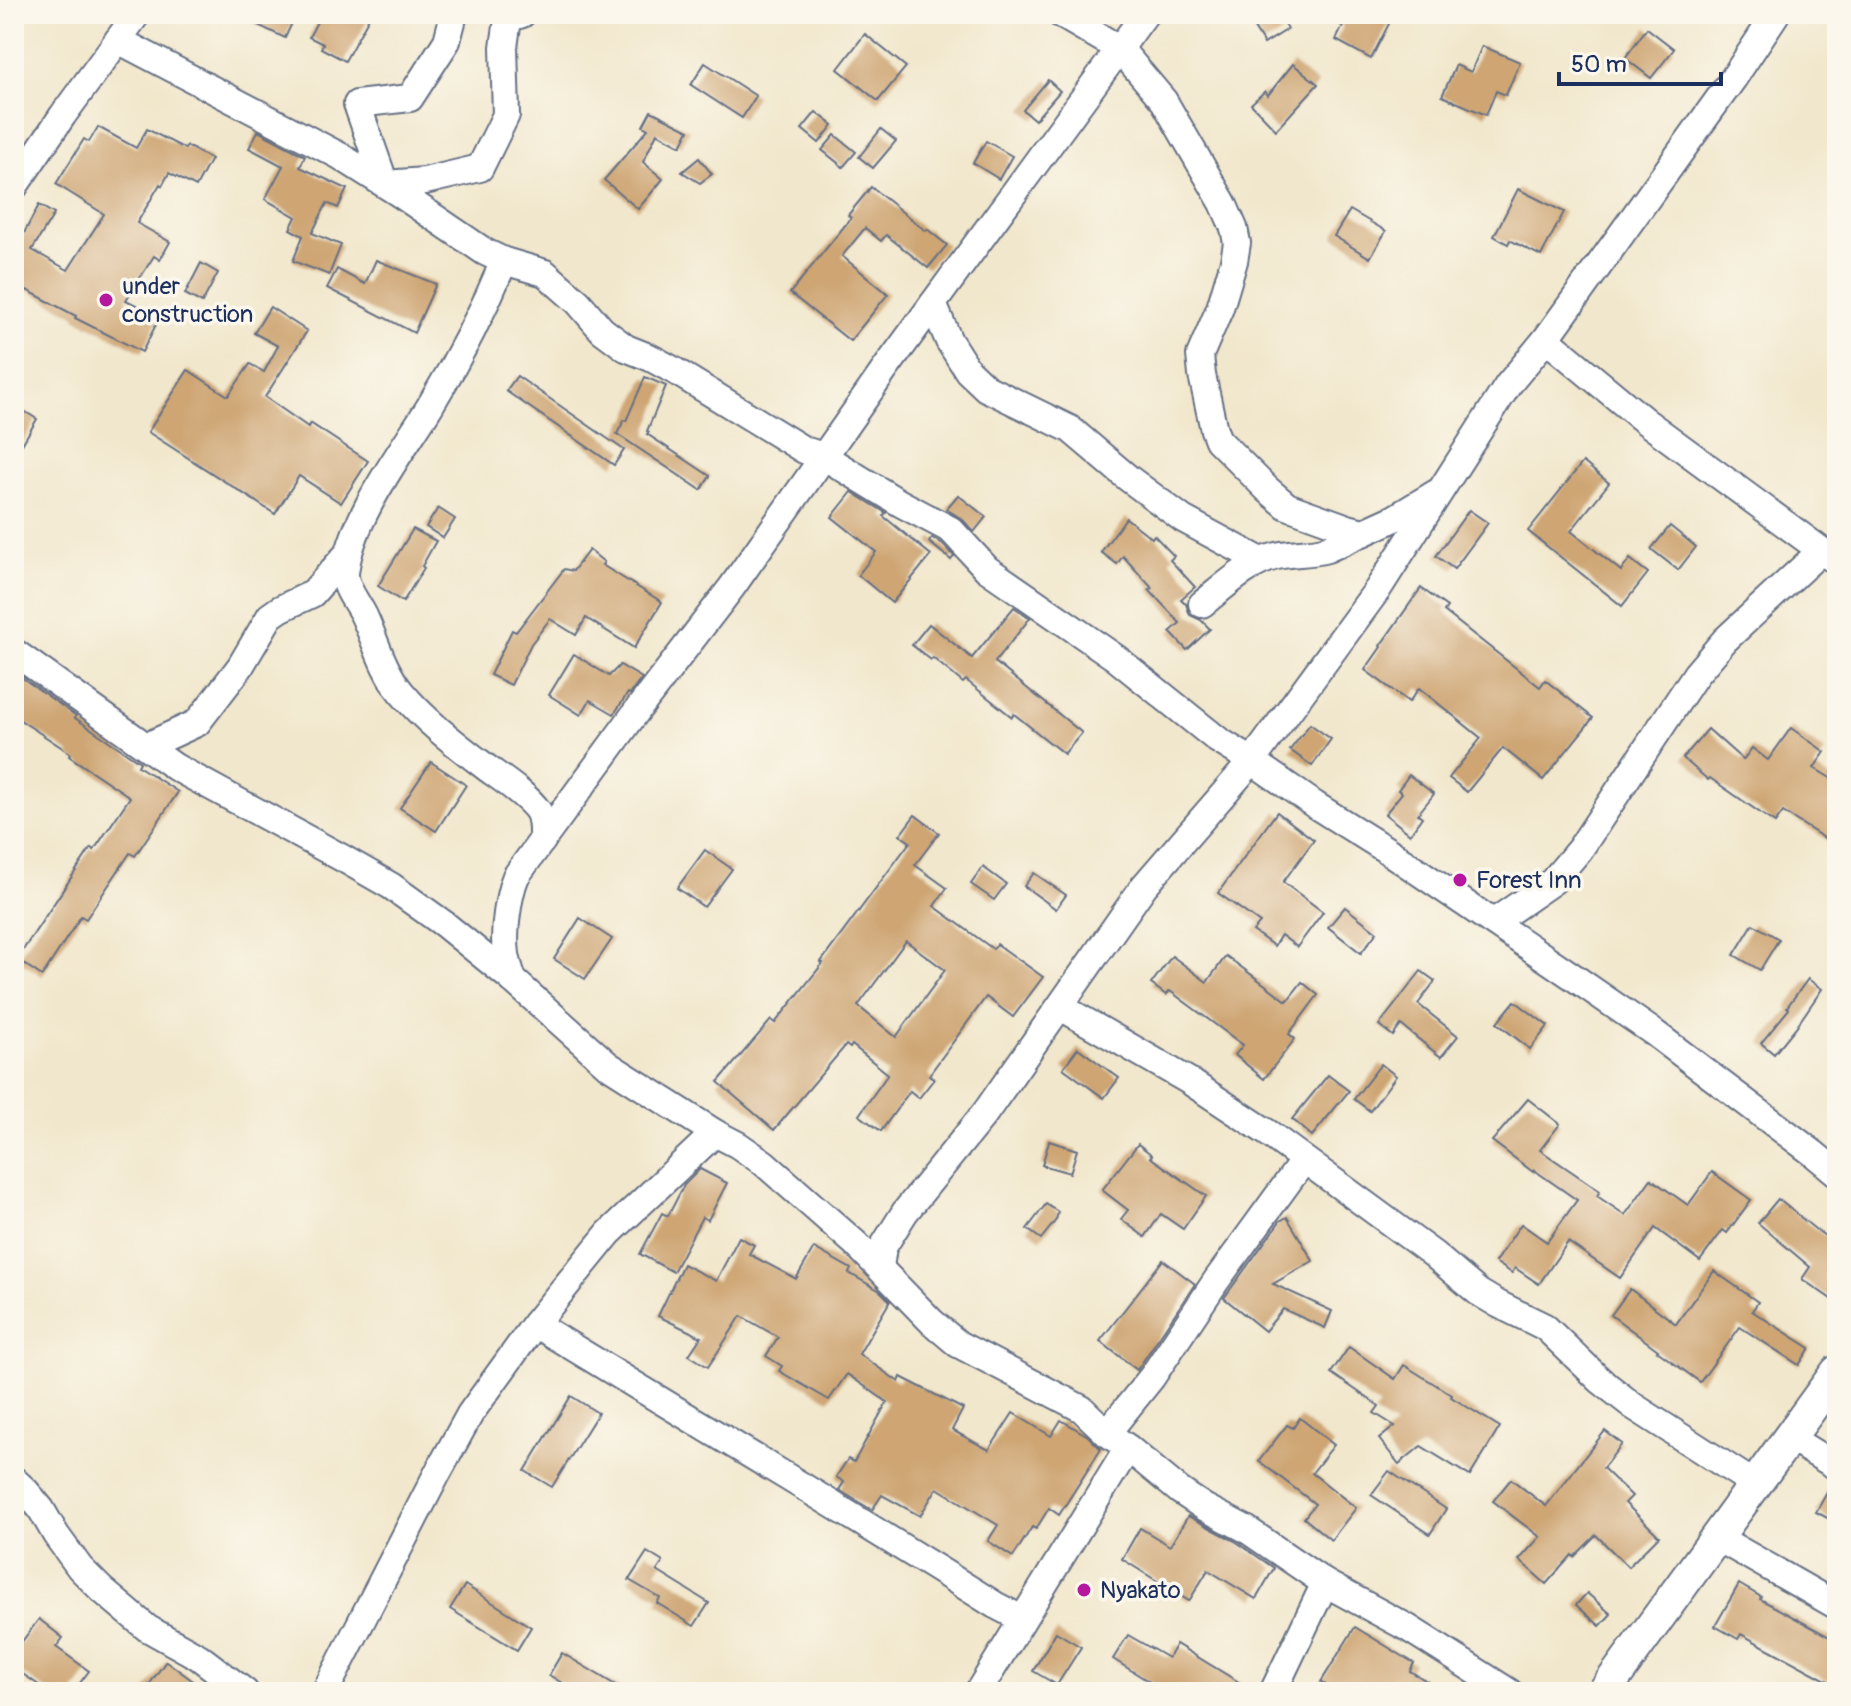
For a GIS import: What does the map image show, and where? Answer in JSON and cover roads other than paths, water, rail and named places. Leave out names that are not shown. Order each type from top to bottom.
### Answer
[{"type":"street","points":[[14,187],[137,14]]},
{"type":"street","points":[[385,184],[357,104],[410,98],[447,41],[454,14]]},
{"type":"street","points":[[385,184],[425,181],[480,168],[506,115],[504,47],[508,19],[522,14]]},
{"type":"street","points":[[1060,14],[1120,49],[1164,101],[1223,203],[1237,236],[1227,288],[1200,355],[1218,440],[1287,506],[1364,532]]},
{"type":"street","points":[[513,980],[506,953],[508,905],[516,876],[732,587],[823,456],[1145,14]]},
{"type":"street","points":[[880,1268],[883,1247],[905,1212],[985,1113],[1144,886],[1252,761],[1378,589],[1508,385],[1546,339],[1733,79],[1776,14]]},
{"type":"street","points":[[118,40],[340,156],[485,252],[545,273],[578,302],[602,330],[626,348],[675,371],[804,450],[823,456],[951,530],[987,569],[1116,658],[1218,740],[1494,922],[1653,1032],[1837,1173]]},
{"type":"street","points":[[504,261],[467,343],[362,520],[349,552],[345,579],[364,615],[385,668],[399,690],[450,740],[537,810],[542,841]]},
{"type":"street","points":[[933,304],[949,341],[968,371],[986,388],[1070,429],[1183,519],[1261,561]]},
{"type":"street","points":[[1494,922],[1553,881],[1580,849],[1696,674],[1725,640],[1829,556],[1645,421],[1546,339]]},
{"type":"street","points":[[1202,604],[1261,561],[1280,555],[1318,552],[1415,507],[1442,489]]},
{"type":"street","points":[[147,746],[197,723],[240,667],[270,616],[312,594],[349,552]]},
{"type":"street","points":[[14,652],[192,777],[391,886],[444,924],[513,980],[608,1065],[764,1163],[801,1194],[958,1344],[1082,1409],[1107,1433],[1204,1507],[1246,1529],[1325,1583],[1408,1628],[1509,1692]]},
{"type":"street","points":[[1061,1007],[1189,1081],[1268,1133],[1433,1254],[1478,1292],[1545,1327],[1600,1380],[1633,1406],[1756,1485]]},
{"type":"street","points":[[325,1692],[470,1414],[535,1324],[609,1233],[715,1133]]},
{"type":"street","points":[[1107,1433],[1152,1377],[1216,1281],[1304,1160]]},
{"type":"street","points":[[535,1324],[1022,1619]]},
{"type":"street","points":[[1604,1692],[1837,1372]]},
{"type":"street","points":[[1790,1438],[1837,1467]]},
{"type":"street","points":[[978,1692],[1128,1448]]},
{"type":"street","points":[[18,1487],[41,1509],[80,1568],[102,1590],[147,1628],[199,1657],[245,1692]]},
{"type":"street","points":[[1718,1538],[1837,1606]]},
{"type":"street","points":[[1276,1690],[1325,1583]]},
{"type":"place","name":"under construction","points":[[106,300]]},
{"type":"place","name":"Forest Inn","points":[[1460,880]]},
{"type":"place","name":"Nyakato","points":[[1084,1590]]}]
